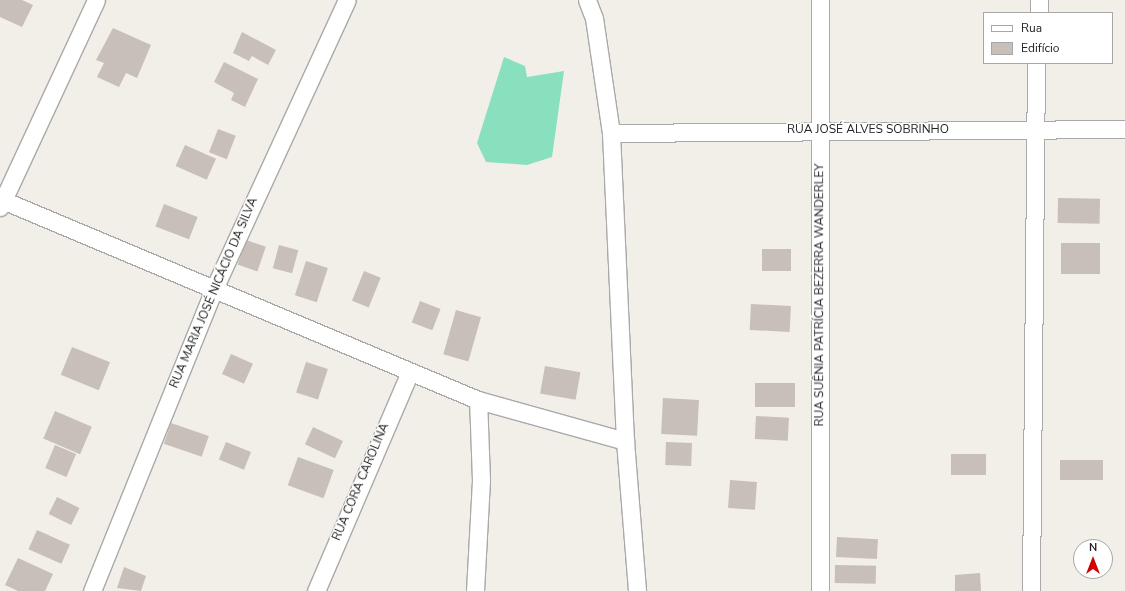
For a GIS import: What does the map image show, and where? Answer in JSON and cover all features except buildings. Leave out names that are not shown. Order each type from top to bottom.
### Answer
[{"type":"street","points":[[96,0],[1,202],[409,374],[478,400],[624,441]]},
{"type":"street","name":"RUA MARIA JOSÉ NICÁCIO DA SILVA","points":[[92,591],[213,291],[347,0]]},
{"type":"street","points":[[587,0],[594,18],[611,133],[624,441],[637,591]]},
{"type":"street","name":"RUA SUÊNIA PATRÍCIA BEZERRA WANDERLEY","points":[[820,0],[820,591]]},
{"type":"street","points":[[1039,0],[1039,12]]},
{"type":"street","points":[[1031,591],[1033,131],[1036,64]]},
{"type":"street","name":"RUA JOSÉ ALVES SOBRINHO","points":[[611,133],[820,129],[1033,131],[1125,129]]},
{"type":"street","name":"RUA CORA CAROLINA","points":[[316,591],[409,374]]},
{"type":"street","points":[[475,591],[481,480],[478,400]]},
{"type":"green space","points":[[504,57],[525,66],[527,77],[564,71],[552,157],[527,165],[486,162],[477,143]]}]
